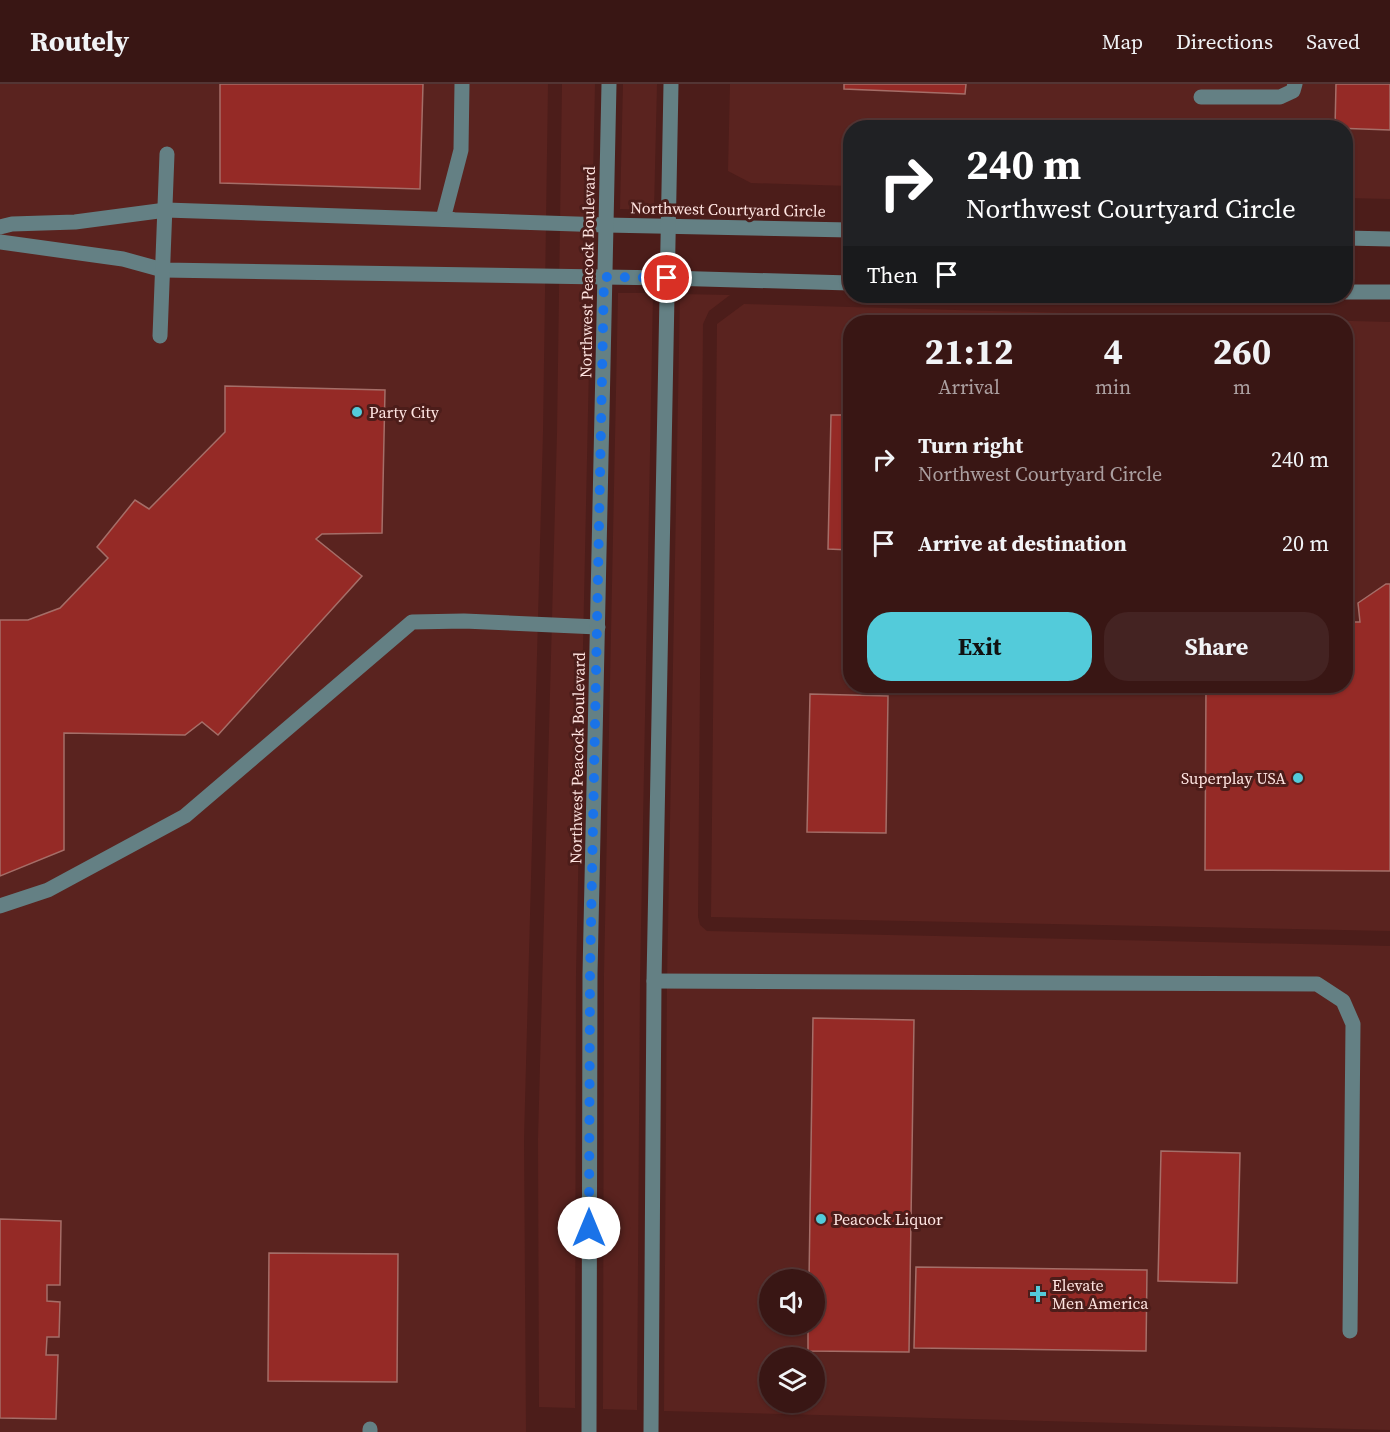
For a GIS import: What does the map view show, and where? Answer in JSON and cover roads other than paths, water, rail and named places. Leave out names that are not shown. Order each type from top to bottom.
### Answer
[{"type":"street","points":[[447,219],[460,150],[462,84]]},
{"type":"street","name":"Northwest Peacock Boulevard","points":[[589,1432],[590,986],[609,84]]},
{"type":"street","points":[[651,1432],[654,981],[670,84]]},
{"type":"street","points":[[1201,97],[1254,91],[1280,97],[1293,90],[1295,84]]},
{"type":"street","points":[[160,336],[167,154]]},
{"type":"street","name":"Northwest Courtyard Circle","points":[[0,227],[12,224],[75,222],[166,210],[606,225],[843,230]]},
{"type":"street","points":[[1353,238],[1390,239]]},
{"type":"street","points":[[0,242],[123,260],[163,270],[843,283]]},
{"type":"street","points":[[1353,292],[1390,292]]},
{"type":"street","points":[[0,906],[48,890],[185,816],[412,622],[465,621],[598,627]]},
{"type":"street","points":[[654,981],[1317,984],[1343,1001],[1353,1024],[1350,1331]]},
{"type":"place","name":"Party City","points":[[357,412]]},
{"type":"place","name":"Superplay USA","points":[[1298,778]]},
{"type":"place","name":"Peacock Liquor","points":[[821,1219]]},
{"type":"place","name":"Elevate Men America","points":[[1038,1294]]}]
